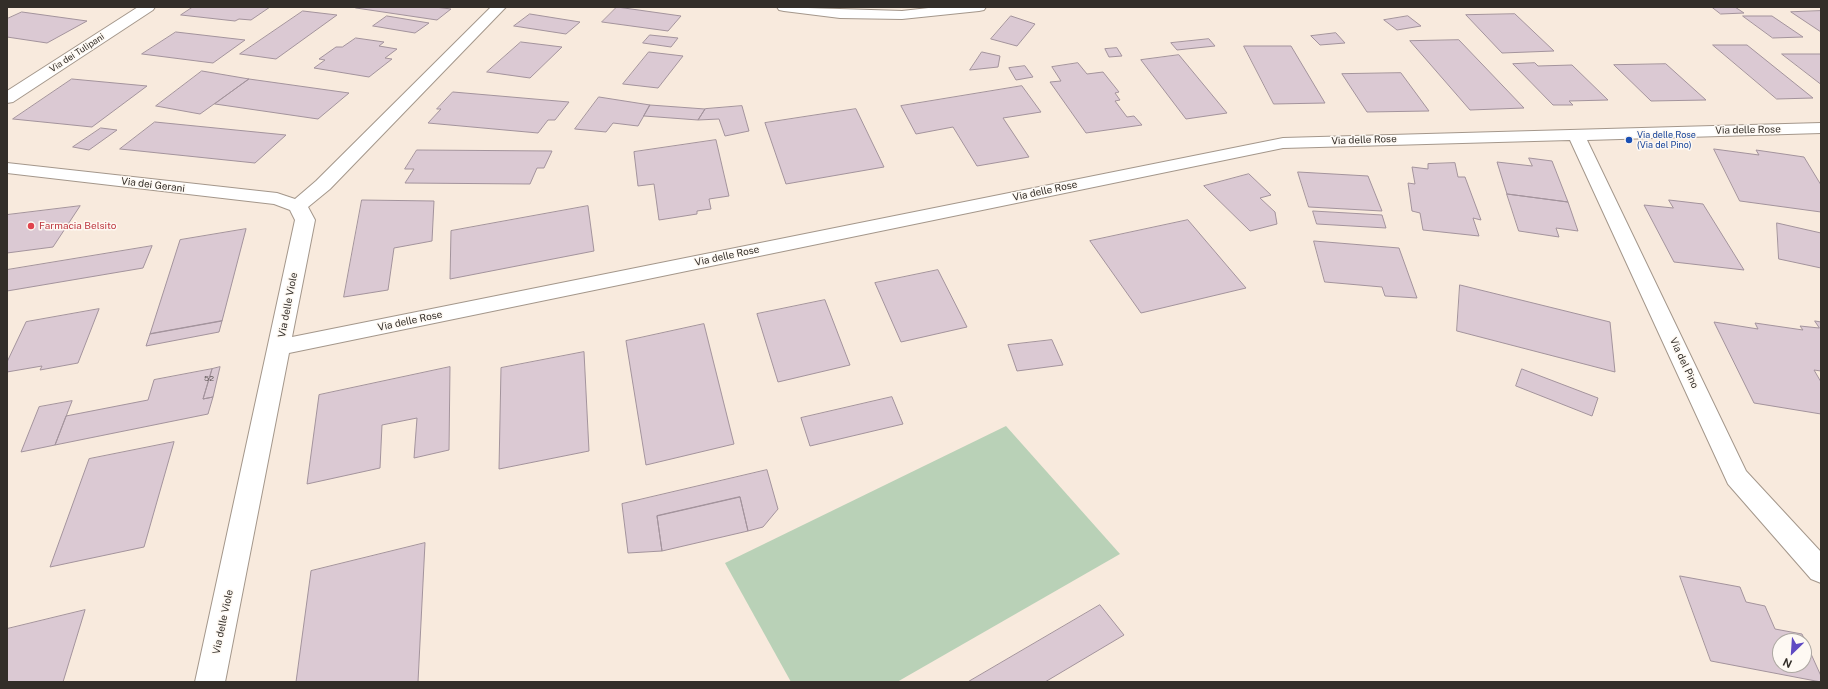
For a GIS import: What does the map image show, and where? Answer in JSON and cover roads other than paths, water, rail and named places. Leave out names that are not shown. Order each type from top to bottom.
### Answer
[{"type":"street","name":"Via dei Tulipani","points":[[7,98],[148,7]]},
{"type":"street","points":[[298,206],[323,184],[499,7]]},
{"type":"street","points":[[784,7],[840,14],[902,15],[979,7]]},
{"type":"street","name":"Via delle Rose","points":[[279,347],[1283,143],[1821,128]]},
{"type":"street","name":"Via del Pino","points":[[1576,134],[1737,477],[1821,571]]},
{"type":"street","name":"Via dei Gerani","points":[[7,168],[277,200],[298,206]]},
{"type":"street","name":"Via delle Viole","points":[[210,682],[305,220],[298,206]]},
{"type":"place","name":"Via delle Rose (Via del Pino)","points":[[1629,140]]},
{"type":"place","name":"Farmacia Belsito","points":[[31,226]]}]
